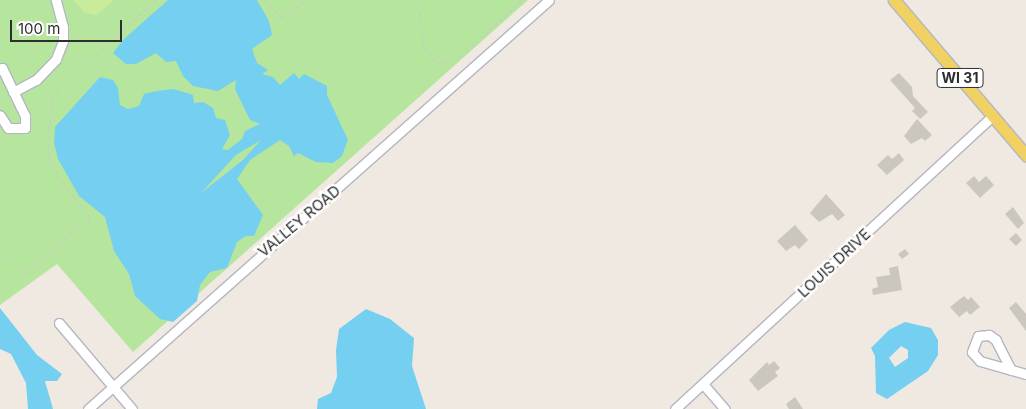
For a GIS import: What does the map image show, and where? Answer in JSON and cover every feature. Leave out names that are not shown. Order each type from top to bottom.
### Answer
[{"type":"main road","name":"WI 31","points":[[894,0],[1026,155]]},
{"type":"street","points":[[17,90],[48,70],[63,41],[61,10],[56,0]]},
{"type":"street","name":"VALLEY ROAD","points":[[88,409],[228,282],[319,205],[549,0]]},
{"type":"street","points":[[0,70],[2,68],[17,90],[25,116],[25,128],[8,128],[0,115]]},
{"type":"street","name":"LOUIS DRIVE","points":[[675,409],[993,116]]},
{"type":"street","points":[[59,323],[132,409]]},
{"type":"street","points":[[1011,370],[996,340],[989,335],[978,336],[973,343],[975,356],[990,366],[1026,374]]},
{"type":"street","points":[[703,384],[725,409]]},
{"type":"path","points":[[0,251],[25,274],[70,233],[88,224],[90,217],[63,184],[49,159],[48,136],[53,98],[57,90],[156,0]]},
{"type":"path","points":[[266,0],[280,16],[308,0]]},
{"type":"path","points":[[413,0],[420,13],[424,48],[439,64],[461,56],[522,0]]},
{"type":"green space","points":[[0,0],[528,0],[133,352],[57,264],[0,305]]},
{"type":"green space","points":[[73,0],[114,0],[96,15],[85,13]]},
{"type":"water","points":[[168,0],[257,0],[269,21],[272,35],[252,49],[257,63],[268,70],[262,74],[273,77],[280,85],[294,73],[299,79],[304,74],[327,86],[327,95],[348,140],[342,156],[333,163],[316,162],[298,153],[294,156],[289,146],[280,140],[250,160],[237,179],[263,215],[254,236],[246,236],[237,242],[227,268],[210,272],[200,285],[197,301],[173,322],[160,319],[135,296],[129,274],[114,251],[105,217],[79,196],[58,159],[54,143],[55,127],[100,77],[113,80],[118,88],[120,105],[128,109],[139,106],[144,94],[157,91],[174,89],[193,95],[194,103],[203,102],[213,108],[216,118],[225,120],[230,135],[222,149],[228,150],[242,139],[245,131],[260,124],[250,120],[235,89],[236,80],[218,91],[193,86],[183,76],[176,61],[166,62],[156,53],[136,64],[126,64],[113,53],[124,39]],"holes":[[[261,140],[243,160],[201,193],[236,155]]]},
{"type":"water","points":[[0,308],[37,355],[62,374],[57,381],[45,381],[53,409],[28,409],[26,383],[11,354],[0,349]]},
{"type":"water","points":[[366,309],[390,319],[414,338],[412,366],[426,409],[317,409],[318,399],[331,393],[337,377],[336,350],[339,329]]},
{"type":"water","points":[[905,322],[931,328],[938,340],[938,355],[928,371],[887,399],[876,393],[875,356],[871,348],[889,330]],"holes":[[[901,346],[908,350],[908,358],[895,367],[889,358]]]},
{"type":"building","points":[[899,73],[912,87],[913,96],[928,112],[920,119],[912,111],[915,108],[890,80]]},
{"type":"building","points":[[917,119],[932,135],[925,141],[922,138],[911,144],[904,136]]},
{"type":"building","points":[[899,153],[904,160],[887,175],[877,165],[888,155],[892,159]]},
{"type":"building","points":[[974,176],[979,182],[986,176],[994,185],[980,198],[966,183]]},
{"type":"building","points":[[826,194],[845,215],[838,221],[832,214],[819,222],[810,213]]},
{"type":"building","points":[[1013,207],[1024,223],[1018,229],[1005,214]]},
{"type":"building","points":[[795,225],[808,240],[799,249],[795,245],[786,251],[777,241]]},
{"type":"building","points":[[1016,233],[1022,240],[1016,246],[1009,239]]},
{"type":"building","points":[[905,249],[909,254],[902,259],[898,254]]},
{"type":"building","points":[[898,266],[902,290],[873,295],[872,289],[878,287],[876,277],[890,275],[889,268]]},
{"type":"building","points":[[964,296],[968,300],[971,297],[980,307],[970,315],[967,311],[959,317],[950,307]]},
{"type":"building","points":[[1016,302],[1026,314],[1026,331],[1009,308]]},
{"type":"building","points":[[774,361],[780,368],[775,372],[778,376],[758,391],[749,380],[767,362],[769,365]]},
{"type":"building","points":[[795,397],[803,409],[789,409],[786,404]]}]
